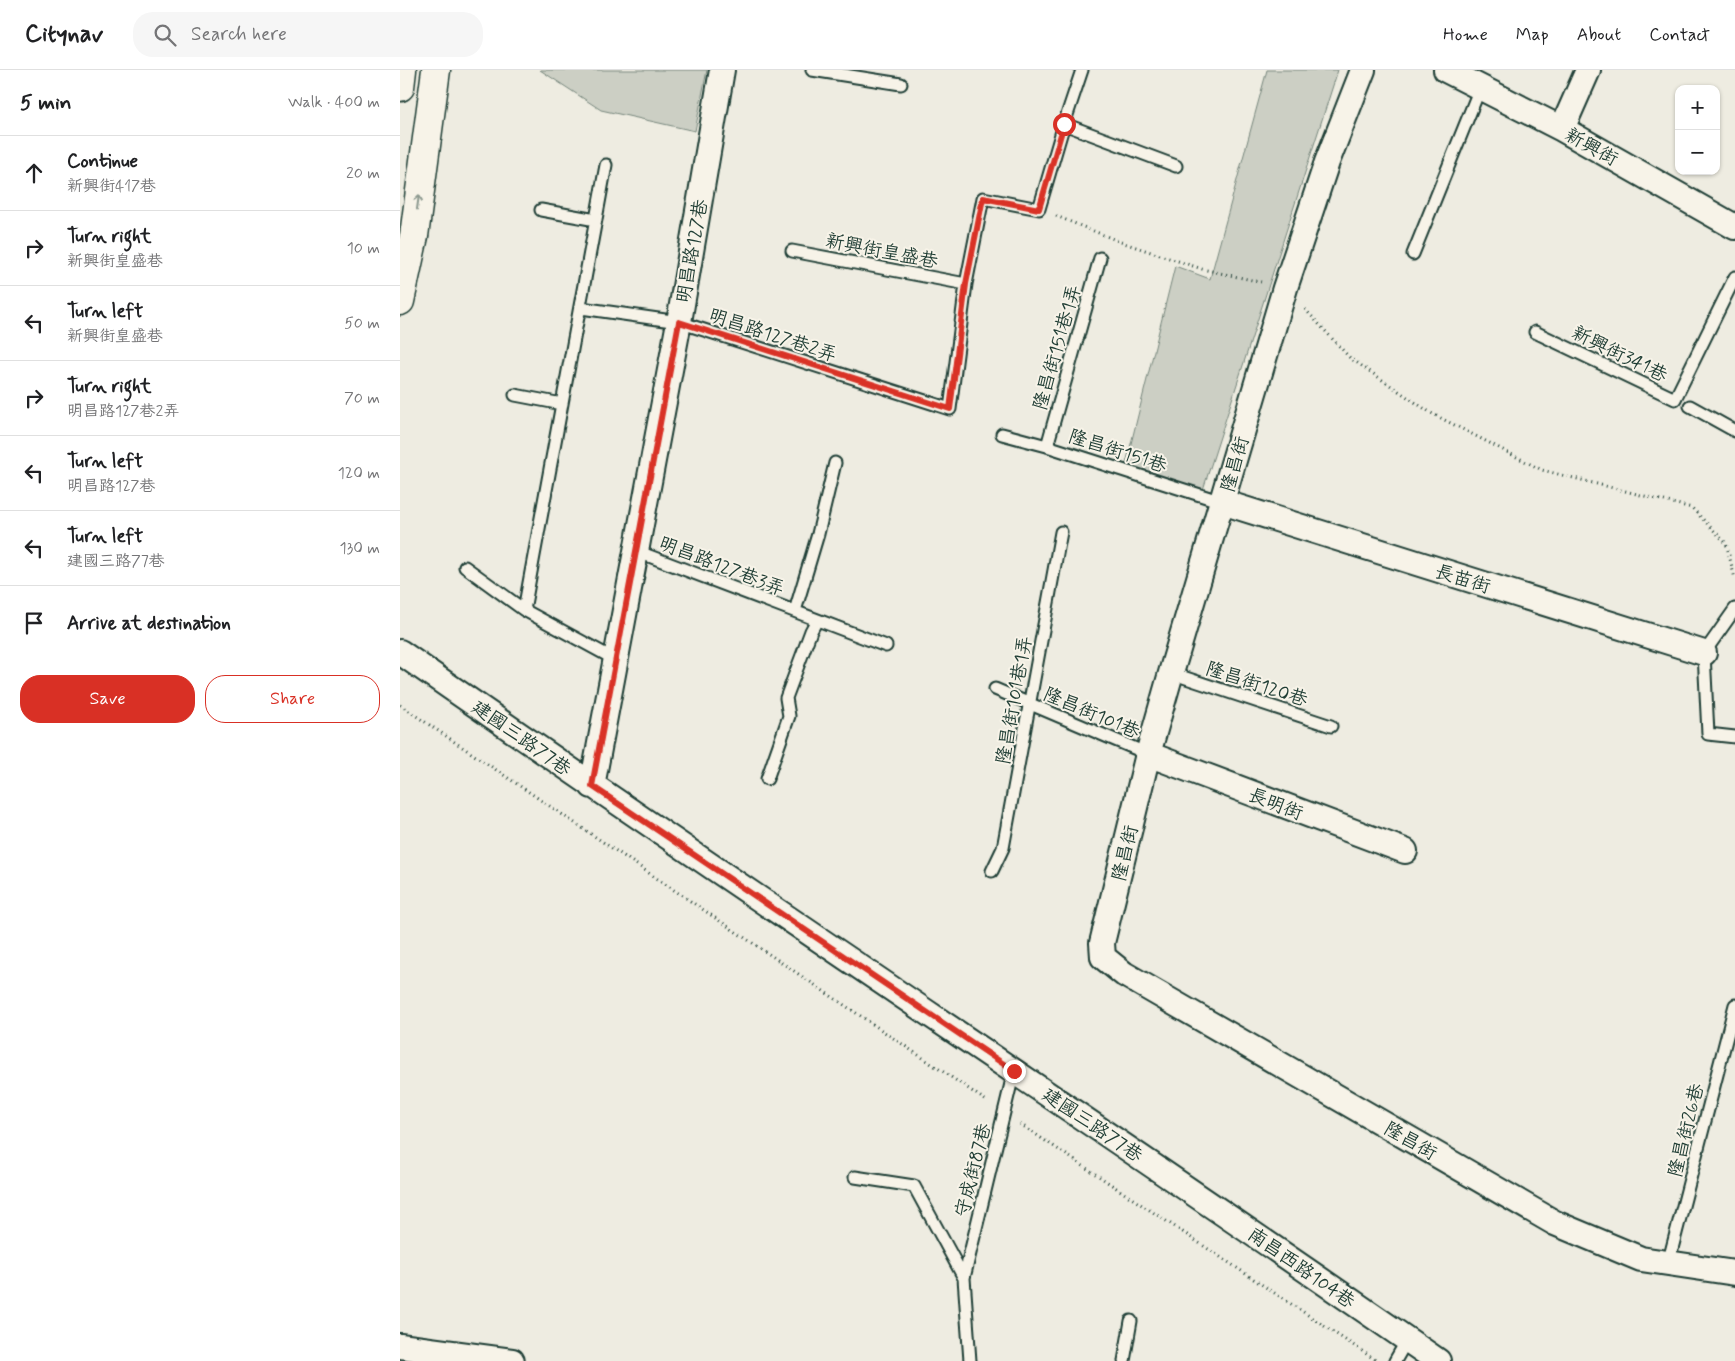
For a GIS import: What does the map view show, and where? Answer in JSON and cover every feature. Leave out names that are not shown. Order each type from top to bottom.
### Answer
[{"type":"street","points":[[400,87],[402,70]]},
{"type":"street","points":[[400,301],[414,236],[436,70]]},
{"type":"street","name":"明昌路127巷","points":[[592,786],[679,322],[722,70]]},
{"type":"street","name":"隆昌街","points":[[1363,70],[1327,162],[1285,288],[1171,672],[1148,754],[1102,943],[1103,957],[1124,974],[1555,1223],[1641,1259],[1735,1273]]},
{"type":"street","name":"新興街","points":[[1446,70],[1562,129],[1735,226]]},
{"type":"street","points":[[1562,129],[1588,70]]},
{"type":"street","name":"長苗街","points":[[1222,502],[1704,653]]},
{"type":"street","name":"建國三路77巷","points":[[400,652],[592,786],[1166,1174]]},
{"type":"street","name":"長明街","points":[[1148,754],[1405,851]]},
{"type":"street","name":"南昌西路104巷","points":[[1166,1174],[1438,1361]]},
{"type":"street","points":[[400,1346],[512,1361]]},
{"type":"lane","points":[[812,70],[901,84]]},
{"type":"lane","points":[[966,284],[983,198],[1039,209],[1082,70]]},
{"type":"lane","points":[[1413,254],[1480,88]]},
{"type":"lane","points":[[1064,124],[1176,166]]},
{"type":"lane","points":[[524,610],[606,165]]},
{"type":"lane","points":[[541,210],[596,220]]},
{"type":"lane","name":"新興街皇盛巷","points":[[792,251],[966,284]]},
{"type":"lane","name":"隆昌街151巷1弄","points":[[1047,446],[1100,258]]},
{"type":"lane","name":"新興街341巷","points":[[1535,332],[1674,399],[1735,277]]},
{"type":"lane","name":"明昌路127巷2弄","points":[[581,308],[679,322],[950,409],[966,284]]},
{"type":"lane","points":[[515,395],[562,404]]},
{"type":"lane","points":[[1690,406],[1735,431]]},
{"type":"lane","name":"隆昌街151巷","points":[[1002,434],[1047,446],[1222,502]]},
{"type":"lane","name":"明昌路127巷3弄","points":[[795,611],[818,534],[835,463]]},
{"type":"lane","name":"隆昌街101巷1弄","points":[[992,871],[1003,848],[1061,532]]},
{"type":"lane","name":"明昌路127巷3弄","points":[[636,551],[886,646]]},
{"type":"lane","points":[[465,566],[524,610],[616,660]]},
{"type":"lane","points":[[1735,608],[1704,653],[1708,734],[1735,736]]},
{"type":"lane","points":[[767,778],[789,716],[786,698],[817,620]]},
{"type":"lane","name":"隆昌街120巷","points":[[1171,672],[1331,726]]},
{"type":"lane","name":"隆昌街101巷","points":[[995,689],[1148,754]]},
{"type":"lane","name":"隆昌街26巷","points":[[1668,1264],[1735,1004]]},
{"type":"lane","name":"守成街87巷","points":[[970,1361],[964,1278],[1014,1071]]},
{"type":"lane","name":"守成街87巷","points":[[855,1177],[914,1186],[964,1278]]},
{"type":"lane","points":[[1124,1361],[1131,1321]]},
{"type":"lane","points":[[1395,1361],[1407,1340]]},
{"type":"path","points":[[1039,209],[1121,242],[1202,269],[1285,288],[1350,358],[1431,413],[1542,470],[1692,508],[1726,544],[1735,579]]},
{"type":"path","points":[[400,705],[1004,1114],[1378,1361]]},
{"type":"shaded area","points":[[540,70],[707,70],[695,131],[601,110]]},
{"type":"shaded area","points":[[1267,70],[1338,70],[1200,499],[1124,472],[1175,266],[1210,279]]},
{"type":"route","points":[[1014,1071],[592,786],[679,322],[950,409],[966,284],[983,198],[1039,209],[1064,124]]}]
